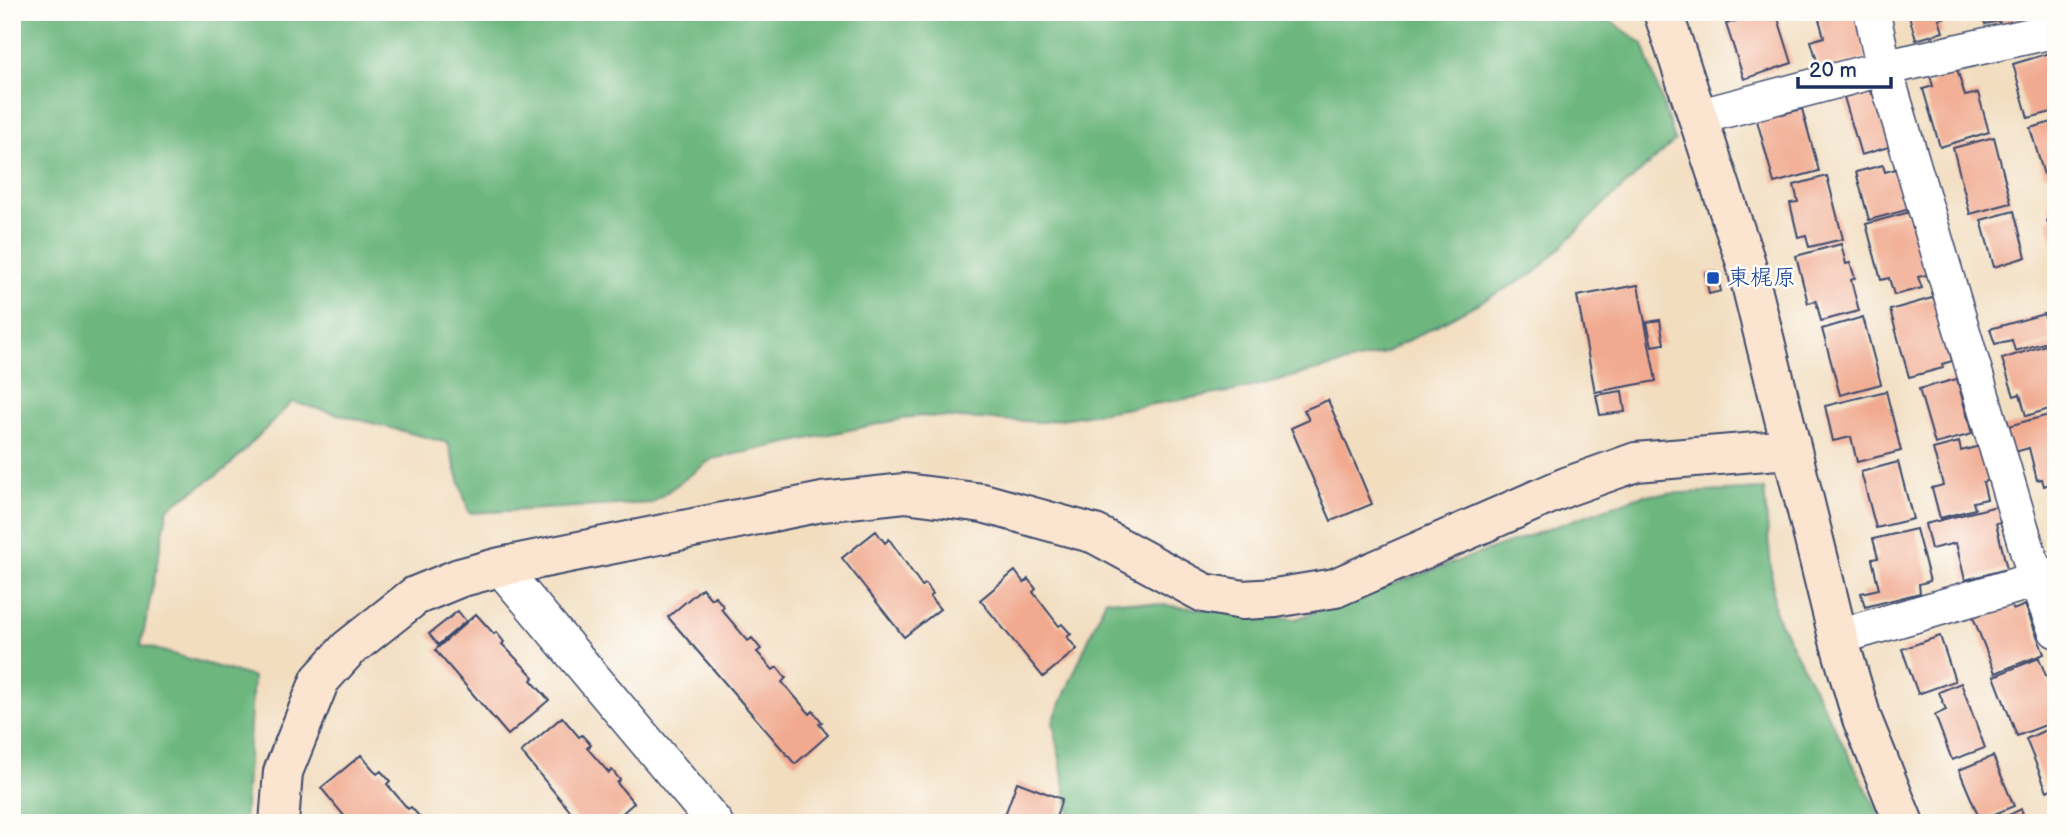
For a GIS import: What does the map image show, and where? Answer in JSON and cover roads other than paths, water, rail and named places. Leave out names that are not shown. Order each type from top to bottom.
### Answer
[{"type":"street","points":[[1663,12],[1745,260],[1838,637],[1862,719],[1904,823]]},
{"type":"street","points":[[1872,12],[1884,68],[2046,577],[2056,630]]},
{"type":"street","points":[[1698,117],[1884,68],[2056,30]]},
{"type":"street","points":[[279,823],[283,772],[320,680],[357,641],[415,596],[459,578],[500,567],[822,502],[905,493],[983,503],[1095,534],[1204,593],[1243,600],[1275,598],[1335,588],[1566,487],[1636,462],[1791,449]]},
{"type":"street","points":[[500,567],[715,823]]},
{"type":"street","points":[[1838,637],[2046,577]]},
{"type":"place","name":"東梶原","points":[[1713,278]]}]
